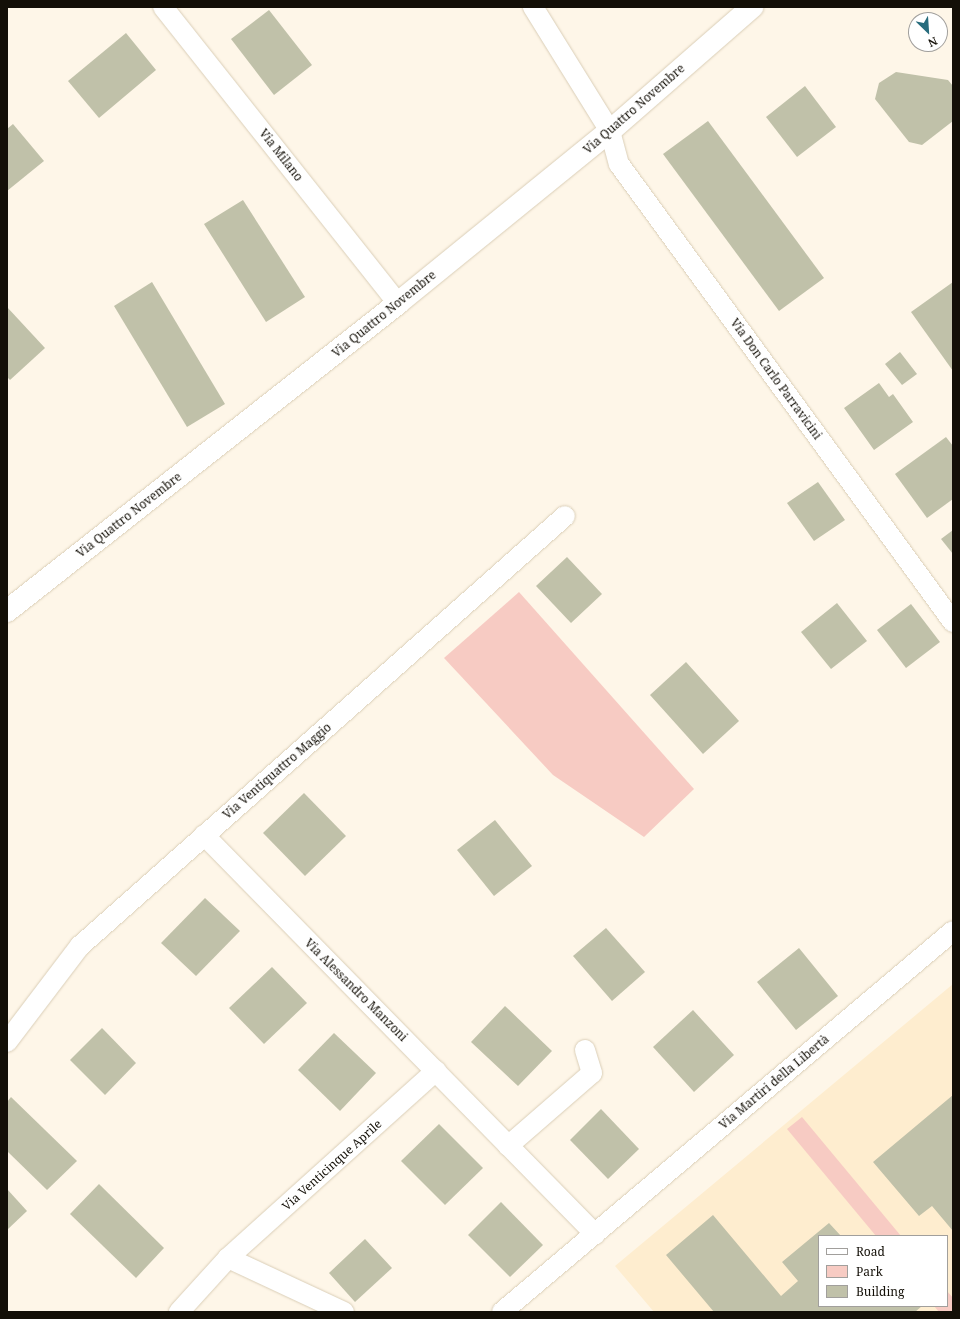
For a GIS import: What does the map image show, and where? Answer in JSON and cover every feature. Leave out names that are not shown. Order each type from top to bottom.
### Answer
[{"type":"street","name":"Via Milano","points":[[163,7],[398,304]]},
{"type":"street","name":"Via Don Carlo Parravicini","points":[[534,7],[610,131],[619,164],[953,622]]},
{"type":"street","name":"Via Quattro Novembre","points":[[7,611],[398,304],[610,131],[752,7]]},
{"type":"street","name":"Via Ventiquattro Maggio","points":[[7,1042],[80,946],[565,516]]},
{"type":"street","name":"Via Alessandro Manzoni","points":[[204,835],[595,1234]]},
{"type":"street","name":"Via Martiri della Libertà","points":[[595,1234],[953,930]]},
{"type":"street","points":[[508,1146],[592,1073],[585,1050]]},
{"type":"street","name":"Via Venticinque Aprile","points":[[179,1312],[228,1258],[436,1071]]},
{"type":"street","points":[[502,1312],[595,1234]]},
{"type":"street","points":[[228,1258],[344,1312]]},
{"type":"shaded area","points":[[953,984],[953,1312],[654,1312],[615,1266]]},
{"type":"green space","points":[[519,592],[694,789],[644,837],[553,775],[444,658]]},
{"type":"green space","points":[[802,1117],[900,1235],[875,1235],[787,1129]]},
{"type":"green space","points":[[948,1292],[953,1298],[953,1312],[939,1312],[935,1307],[948,1307]]},
{"type":"building","points":[[269,10],[312,65],[274,95],[231,39]]},
{"type":"building","points":[[126,33],[156,70],[99,118],[68,81]]},
{"type":"building","points":[[896,72],[948,80],[953,86],[953,121],[922,145],[909,142],[875,99],[879,83]]},
{"type":"building","points":[[805,86],[836,127],[797,157],[766,117]]},
{"type":"building","points":[[708,121],[824,278],[779,311],[663,154]]},
{"type":"building","points":[[13,124],[44,161],[7,191],[7,129]]},
{"type":"building","points":[[243,200],[305,297],[266,322],[204,224]]},
{"type":"building","points":[[152,282],[225,404],[187,427],[114,306]]},
{"type":"building","points":[[953,282],[953,371],[911,312]]},
{"type":"building","points":[[7,307],[45,348],[10,380],[7,377]]},
{"type":"building","points":[[900,352],[917,374],[902,385],[885,364]]},
{"type":"building","points":[[879,383],[889,397],[893,394],[913,422],[874,450],[844,408]]},
{"type":"building","points":[[946,437],[953,446],[953,499],[927,518],[895,474]]},
{"type":"building","points":[[818,482],[845,520],[814,541],[787,503]]},
{"type":"building","points":[[953,530],[953,554],[941,539]]},
{"type":"building","points":[[567,557],[602,594],[571,623],[536,586]]},
{"type":"building","points":[[837,603],[867,641],[831,669],[801,632]]},
{"type":"building","points":[[911,604],[940,642],[906,668],[877,630]]},
{"type":"building","points":[[686,662],[739,721],[703,754],[650,695]]},
{"type":"building","points":[[304,793],[346,836],[305,876],[263,833]]},
{"type":"building","points":[[495,820],[532,866],[494,896],[457,850]]},
{"type":"building","points":[[205,898],[240,931],[196,976],[161,943]]},
{"type":"building","points":[[606,928],[645,972],[612,1001],[573,956]]},
{"type":"building","points":[[799,948],[838,996],[796,1030],[757,982]]},
{"type":"building","points":[[272,967],[307,1003],[264,1044],[229,1008]]},
{"type":"building","points":[[505,1006],[552,1051],[518,1086],[471,1042]]},
{"type":"building","points":[[693,1010],[734,1055],[694,1092],[653,1047]]},
{"type":"building","points":[[102,1028],[136,1063],[105,1095],[70,1060]]},
{"type":"building","points":[[334,1033],[376,1073],[340,1111],[298,1070]]},
{"type":"building","points":[[953,1095],[953,1231],[932,1206],[919,1216],[873,1162]]},
{"type":"building","points":[[11,1097],[77,1161],[47,1190],[7,1151],[7,1102]]},
{"type":"building","points":[[601,1109],[639,1149],[608,1179],[570,1140]]},
{"type":"building","points":[[439,1124],[483,1168],[445,1205],[401,1161]]},
{"type":"building","points":[[99,1184],[164,1248],[136,1278],[70,1214]]},
{"type":"building","points":[[7,1189],[27,1211],[7,1230]]},
{"type":"building","points":[[501,1202],[543,1245],[510,1277],[468,1235]]},
{"type":"building","points":[[713,1215],[781,1296],[798,1281],[782,1262],[829,1223],[840,1235],[818,1235],[818,1307],[921,1307],[915,1312],[714,1312],[666,1255]]},
{"type":"building","points":[[365,1239],[392,1268],[355,1302],[329,1273]]}]
